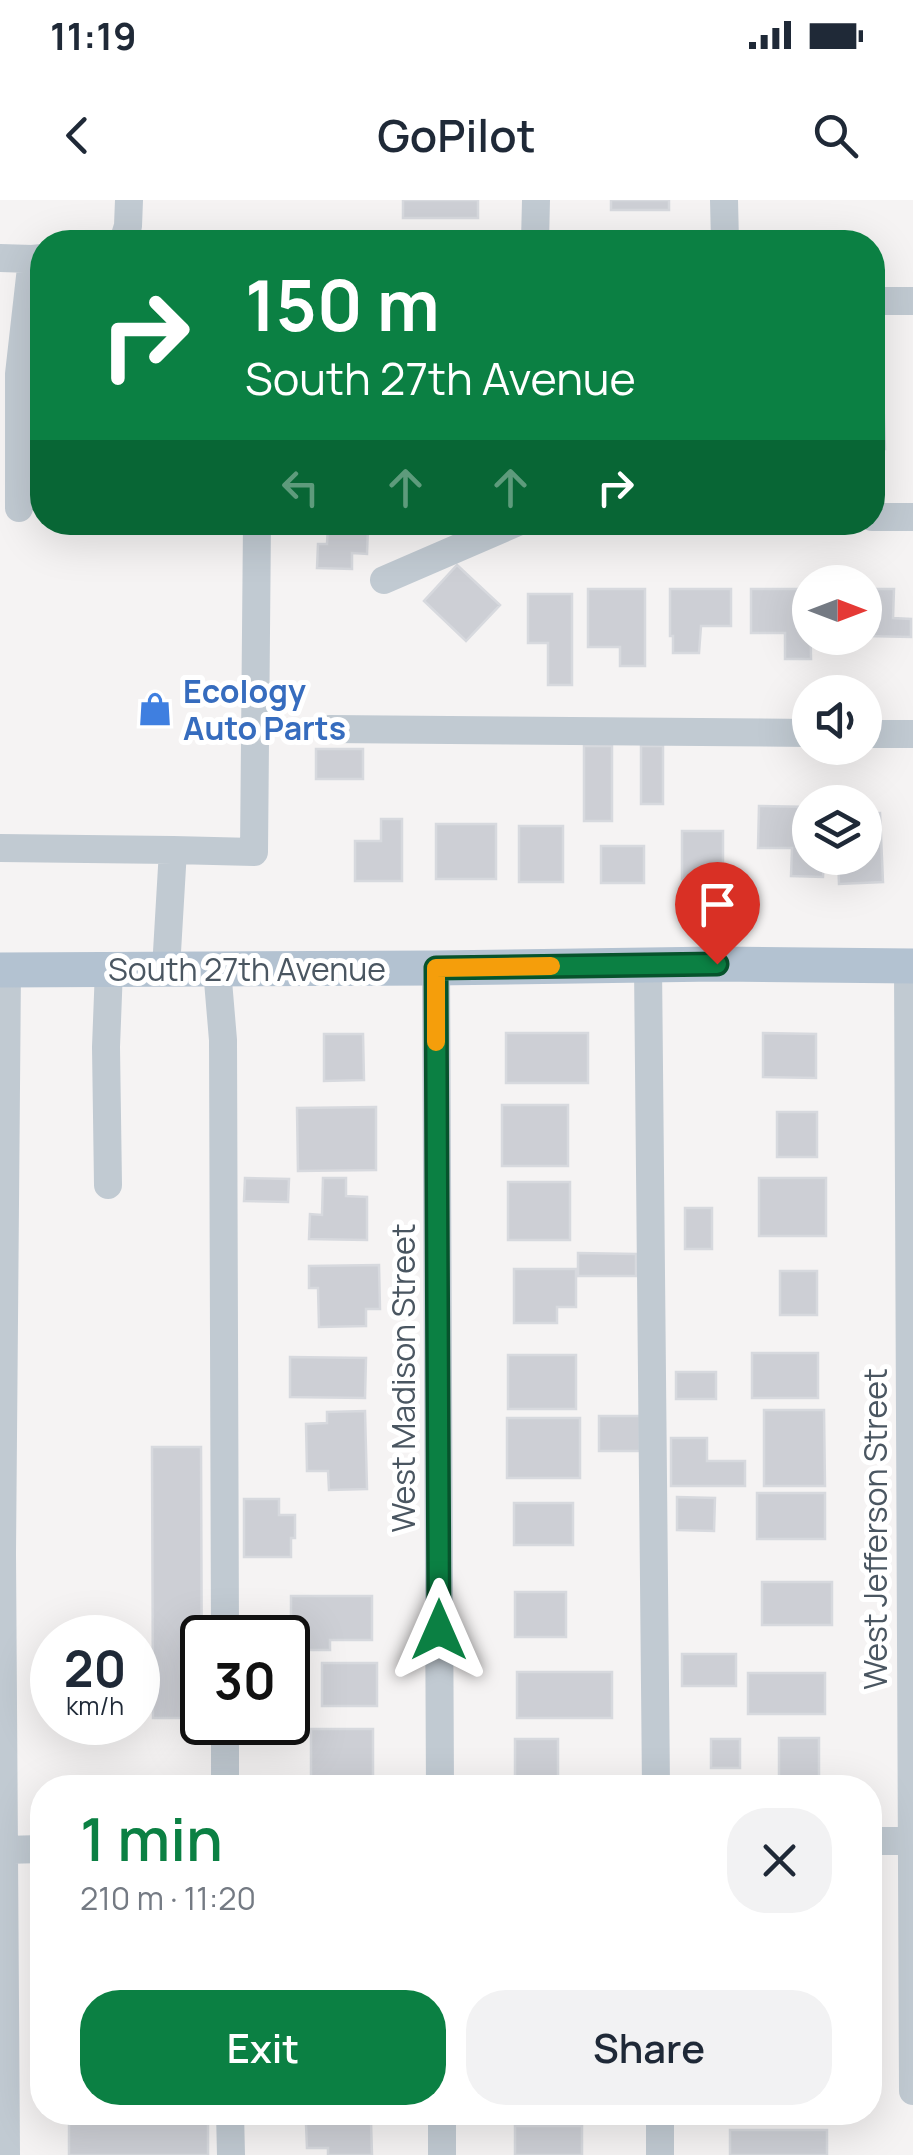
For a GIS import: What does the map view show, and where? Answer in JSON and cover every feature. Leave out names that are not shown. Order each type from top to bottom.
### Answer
[{"type":"main road","name":"South 27th Avenue","points":[[4,970],[910,966]]},
{"type":"street","points":[[127,230],[128,200]]},
{"type":"street","points":[[535,230],[536,200]]},
{"type":"street","points":[[724,200],[725,230]]},
{"type":"street","points":[[0,258],[30,259]]},
{"type":"street","points":[[885,302],[913,301]]},
{"type":"street","points":[[21,508],[19,374],[30,304]]},
{"type":"street","points":[[885,517],[913,517]]},
{"type":"street","points":[[0,848],[254,852],[258,535]]},
{"type":"street","points":[[384,580],[488,535]]},
{"type":"street","points":[[329,729],[792,733]]},
{"type":"street","points":[[882,734],[913,734]]},
{"type":"street","points":[[166,969],[173,850]]},
{"type":"street","points":[[648,965],[656,1775]]},
{"type":"street","name":"West Jefferson Street","points":[[910,966],[913,2092]]},
{"type":"street","name":"West Madison Street","points":[[436,968],[440,1775]]},
{"type":"street","points":[[108,1185],[109,969]]},
{"type":"street","points":[[217,969],[224,1060],[225,1615]]},
{"type":"street","points":[[4,970],[1,1552],[6,2155]]},
{"type":"street","points":[[225,1745],[225,1775]]},
{"type":"street","points":[[882,1841],[912,1841]]},
{"type":"street","points":[[4,1850],[30,1850]]},
{"type":"street","points":[[230,2125],[231,2155]]},
{"type":"street","points":[[442,2125],[442,2155]]},
{"type":"street","points":[[660,2125],[660,2155]]},
{"type":"building","points":[[403,200],[478,200],[478,218],[403,218]]},
{"type":"building","points":[[611,200],[669,200],[669,210],[611,210]]},
{"type":"building","points":[[328,535],[368,535],[367,554],[352,553],[352,569],[317,568],[318,544],[327,544]]},
{"type":"building","points":[[457,565],[500,605],[466,641],[424,601]]},
{"type":"building","points":[[588,589],[645,589],[645,666],[620,666],[620,647],[588,647]]},
{"type":"building","points":[[670,589],[731,589],[731,626],[701,626],[699,653],[673,653]]},
{"type":"building","points":[[751,589],[792,589],[792,655],[811,655],[811,659],[785,659],[785,633],[751,633]]},
{"type":"building","points":[[882,589],[894,589],[893,618],[911,619],[911,637],[882,636]]},
{"type":"building","points":[[528,594],[572,594],[572,685],[548,685],[548,643],[528,643]]},
{"type":"building","points":[[584,746],[612,746],[612,821],[584,821]]},
{"type":"building","points":[[641,746],[663,746],[663,804],[641,804]]},
{"type":"building","points":[[316,749],[363,749],[363,779],[316,779]]},
{"type":"building","points":[[759,806],[792,807],[792,848],[758,848]]},
{"type":"building","points":[[381,819],[402,819],[402,881],[355,881],[355,841],[381,841]]},
{"type":"building","points":[[436,824],[496,824],[496,879],[436,879]]},
{"type":"building","points":[[519,826],[563,826],[563,882],[519,882]]},
{"type":"building","points":[[682,831],[723,831],[723,879],[682,879]]},
{"type":"building","points":[[601,846],[644,846],[644,883],[601,883]]},
{"type":"building","points":[[882,859],[883,882],[839,884],[839,875],[882,875]]},
{"type":"building","points":[[506,1033],[588,1033],[588,1083],[506,1083]]},
{"type":"building","points":[[763,1033],[816,1034],[816,1078],[763,1077]]},
{"type":"building","points":[[324,1034],[363,1034],[364,1080],[324,1081]]},
{"type":"building","points":[[502,1105],[568,1105],[568,1166],[502,1166]]},
{"type":"building","points":[[376,1107],[376,1170],[298,1171],[297,1108]]},
{"type":"building","points":[[777,1112],[817,1112],[817,1157],[777,1157]]},
{"type":"building","points":[[245,1178],[289,1179],[288,1202],[244,1201]]},
{"type":"building","points":[[323,1178],[346,1178],[346,1196],[367,1197],[367,1240],[309,1239],[310,1214],[322,1215]]},
{"type":"building","points":[[759,1178],[826,1178],[826,1236],[759,1236]]},
{"type":"building","points":[[508,1182],[570,1182],[570,1240],[508,1240]]},
{"type":"building","points":[[685,1208],[712,1208],[712,1249],[685,1249]]},
{"type":"building","points":[[578,1253],[636,1254],[636,1276],[578,1276]]},
{"type":"building","points":[[379,1265],[380,1309],[366,1309],[366,1326],[319,1327],[318,1288],[309,1288],[309,1266]]},
{"type":"building","points":[[514,1269],[576,1269],[576,1307],[557,1307],[557,1323],[514,1323]]},
{"type":"building","points":[[780,1271],[817,1271],[817,1315],[780,1315]]},
{"type":"building","points":[[752,1353],[818,1353],[818,1398],[752,1398]]},
{"type":"building","points":[[508,1355],[576,1355],[576,1409],[508,1409]]},
{"type":"building","points":[[290,1357],[366,1358],[365,1398],[290,1397]]},
{"type":"building","points":[[676,1372],[716,1372],[716,1399],[676,1399]]},
{"type":"building","points":[[764,1410],[824,1410],[825,1486],[764,1486]]},
{"type":"building","points":[[365,1411],[367,1489],[329,1490],[328,1471],[307,1471],[306,1424],[327,1423],[327,1412]]},
{"type":"building","points":[[599,1416],[640,1416],[640,1451],[599,1451]]},
{"type":"building","points":[[507,1418],[580,1418],[580,1478],[507,1478]]},
{"type":"building","points":[[671,1438],[707,1438],[707,1461],[745,1461],[745,1486],[671,1486]]},
{"type":"building","points":[[152,1447],[201,1447],[202,1615],[180,1615],[180,1718],[160,1718],[160,1615],[153,1615]]},
{"type":"building","points":[[757,1493],[825,1493],[825,1539],[757,1539]]},
{"type":"building","points":[[677,1497],[715,1498],[714,1531],[677,1530]]},
{"type":"building","points":[[244,1499],[279,1499],[279,1515],[295,1515],[291,1557],[244,1557]]},
{"type":"building","points":[[514,1503],[573,1503],[573,1545],[514,1545]]},
{"type":"building","points":[[762,1582],[832,1582],[832,1625],[762,1625]]},
{"type":"building","points":[[515,1592],[566,1592],[566,1637],[515,1637]]},
{"type":"building","points":[[291,1596],[372,1596],[372,1640],[330,1640],[330,1650],[310,1650],[310,1615],[291,1615]]},
{"type":"building","points":[[682,1654],[736,1654],[736,1686],[682,1686]]},
{"type":"building","points":[[322,1663],[377,1663],[377,1706],[322,1706]]},
{"type":"building","points":[[517,1672],[612,1672],[612,1718],[517,1718]]},
{"type":"building","points":[[748,1673],[825,1673],[825,1714],[748,1714]]},
{"type":"building","points":[[311,1729],[373,1729],[373,1775],[311,1775]]},
{"type":"building","points":[[779,1738],[819,1738],[819,1775],[779,1775]]},
{"type":"building","points":[[515,1739],[558,1739],[558,1775],[515,1775]]},
{"type":"building","points":[[711,1739],[740,1739],[740,1768],[711,1768]]},
{"type":"building","points":[[69,2125],[208,2125],[208,2155],[69,2155]]},
{"type":"building","points":[[306,2125],[371,2125],[372,2155],[328,2155],[328,2148],[307,2148]]},
{"type":"building","points":[[515,2126],[582,2126],[582,2155],[515,2155]]},
{"type":"building","points":[[730,2130],[827,2130],[827,2155],[730,2155]]},
{"type":"slow traffic","points":[[436,1042],[436,968],[551,966]]},
{"type":"place","name":"Ecology Auto Parts","points":[[155,709]]},
{"type":"route","points":[[439,1630],[436,968],[717,964]]}]
